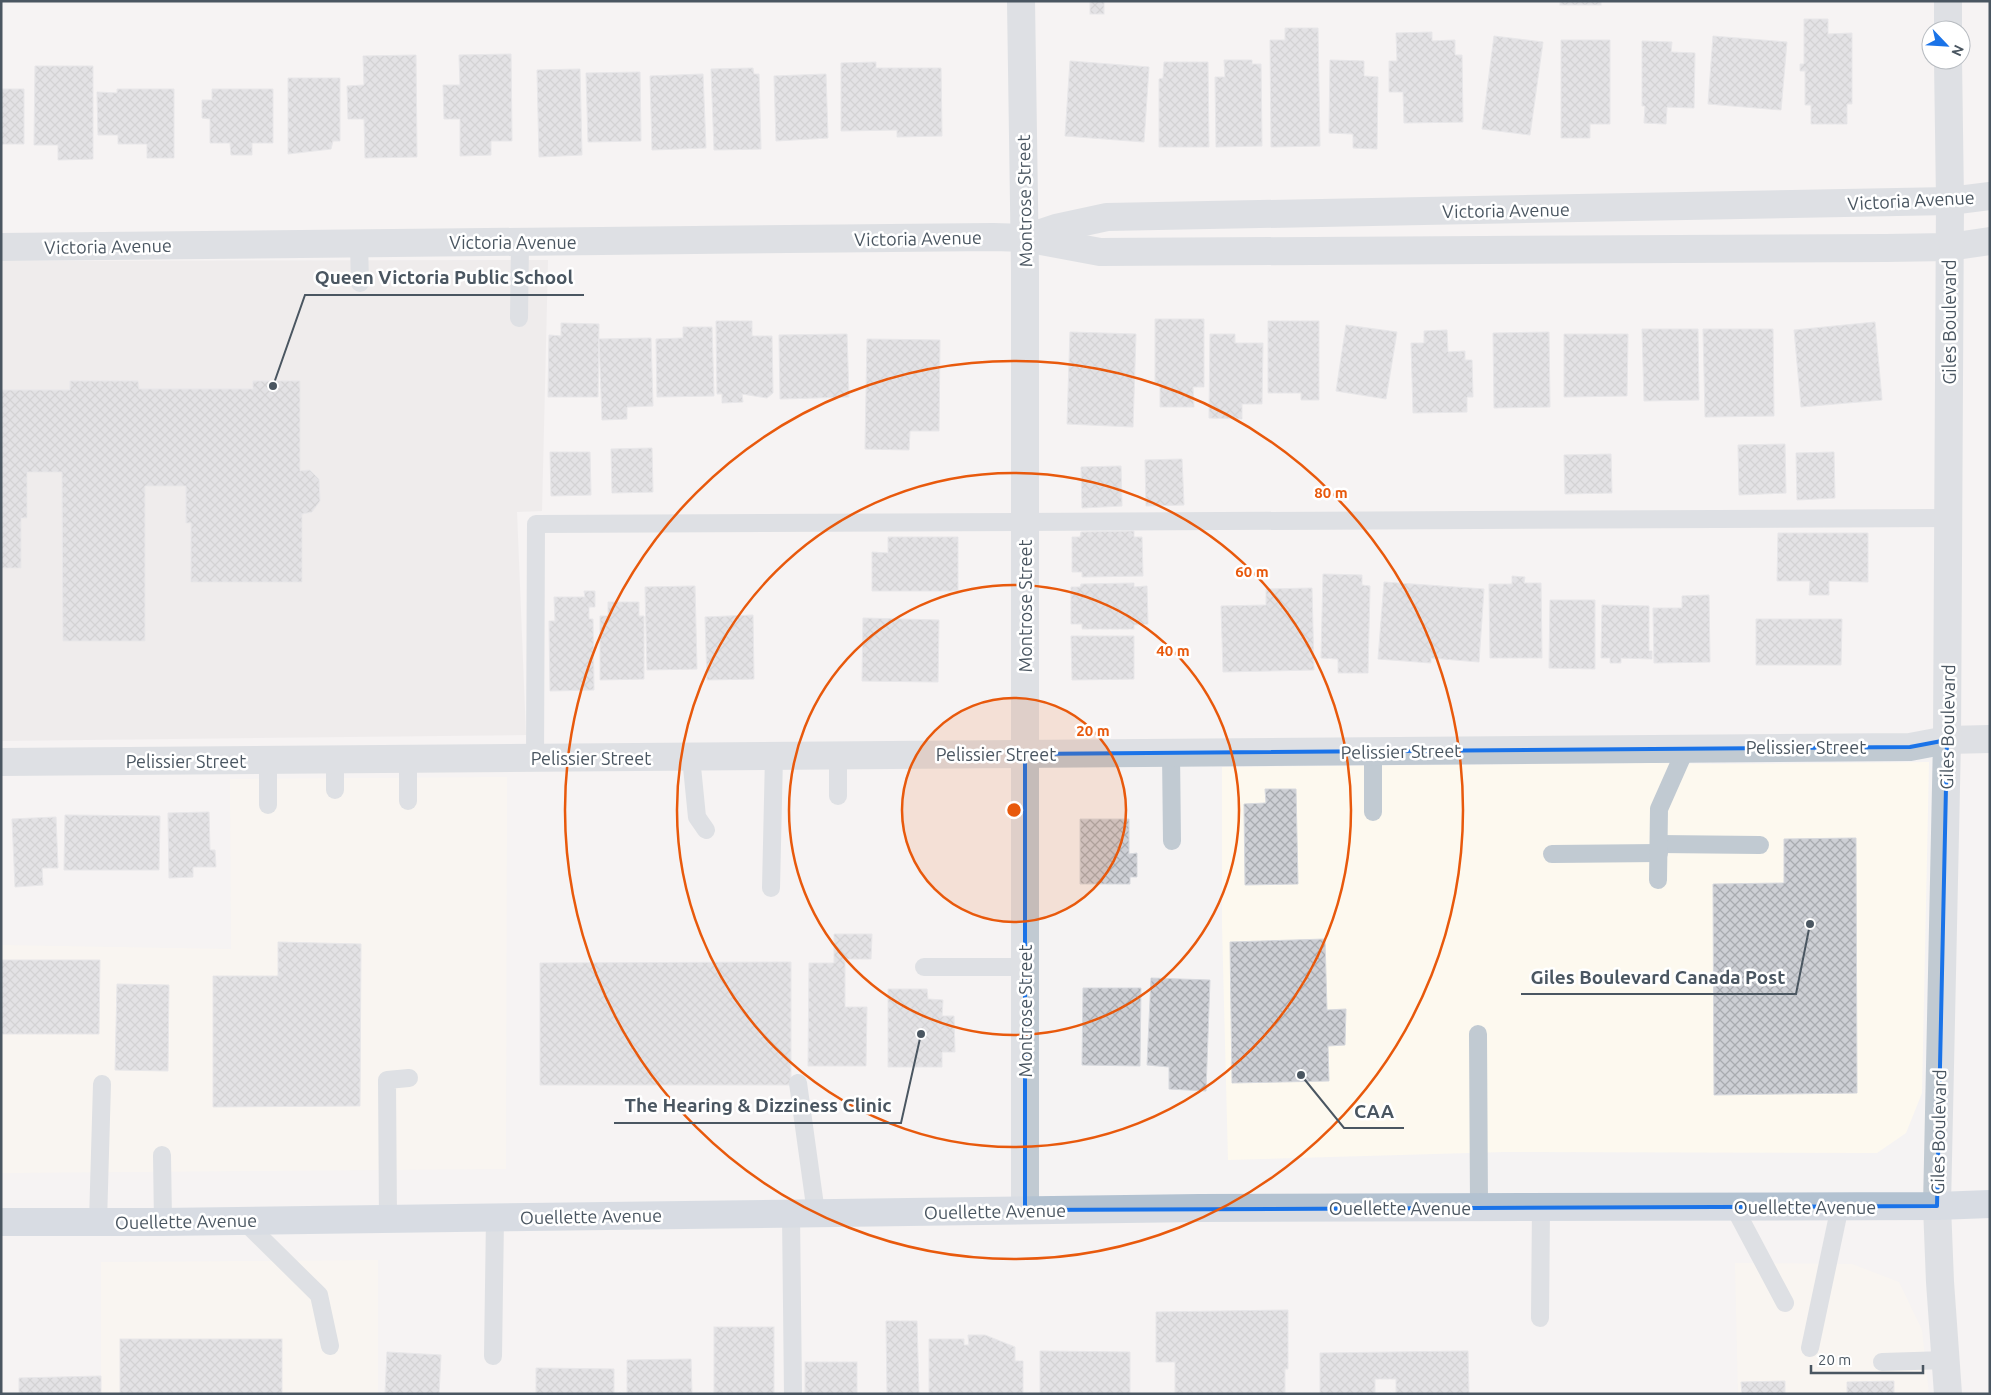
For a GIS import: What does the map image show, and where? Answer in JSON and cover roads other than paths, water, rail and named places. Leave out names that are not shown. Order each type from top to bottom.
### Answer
[{"type":"main road","name":"Ouellette Avenue","points":[[1,1222],[163,1222],[1025,1210],[1937,1206],[1990,1204]]},
{"type":"street","name":"Montrose Street","points":[[1021,1],[1025,238],[1025,1210]]},
{"type":"street","points":[[1948,1],[1948,20]]},
{"type":"street","name":"Giles Boulevard","points":[[1948,70],[1950,201],[1947,740],[1937,1206],[1948,1394]]},
{"type":"street","name":"Victoria Avenue","points":[[1025,238],[1056,228],[1107,217],[1950,201],[1990,196]]},
{"type":"street","name":"Victoria Avenue","points":[[1,247],[993,237],[1025,238],[1100,252],[1949,246],[1990,241]]},
{"type":"street","name":"Pelissier Street","points":[[1,762],[1910,747],[1947,740],[1990,740]]},
{"type":"lane","points":[[359,243],[360,283]]},
{"type":"lane","points":[[519,318],[520,243]]},
{"type":"lane","points":[[535,758],[536,524],[1948,518]]},
{"type":"lane","points":[[1658,880],[1659,810],[1686,748]]},
{"type":"lane","points":[[1373,751],[1373,812]]},
{"type":"lane","points":[[1171,753],[1172,840]]},
{"type":"lane","points":[[771,888],[774,756]]},
{"type":"lane","points":[[838,756],[838,796]]},
{"type":"lane","points":[[691,757],[697,817],[706,830]]},
{"type":"lane","points":[[408,759],[408,801]]},
{"type":"lane","points":[[268,760],[268,805]]},
{"type":"lane","points":[[335,790],[336,760]]},
{"type":"lane","points":[[1552,854],[1760,845]]},
{"type":"lane","points":[[924,967],[1025,967]]},
{"type":"lane","points":[[1478,1034],[1479,1207]]},
{"type":"lane","points":[[388,1219],[388,1080],[409,1078]]},
{"type":"lane","points":[[794,1394],[804,1213],[798,1083]]},
{"type":"lane","points":[[98,1222],[102,1084]]},
{"type":"lane","points":[[162,1155],[163,1222]]},
{"type":"lane","points":[[1810,1348],[1840,1206]]},
{"type":"lane","points":[[1540,1207],[1540,1318]]},
{"type":"lane","points":[[1734,1207],[1786,1303]]},
{"type":"lane","points":[[493,1356],[495,1218]]},
{"type":"lane","points":[[244,1221],[319,1295],[330,1346]]},
{"type":"lane","points":[[1882,1362],[1946,1360]]},
{"type":"place","name":"Queen Victoria Public School","points":[[273,386]]},
{"type":"place","name":"Giles Boulevard Canada Post","points":[[1810,924]]},
{"type":"place","name":"The Hearing & Dizziness Clinic","points":[[921,1034]]},
{"type":"place","name":"CAA","points":[[1301,1075]]}]
